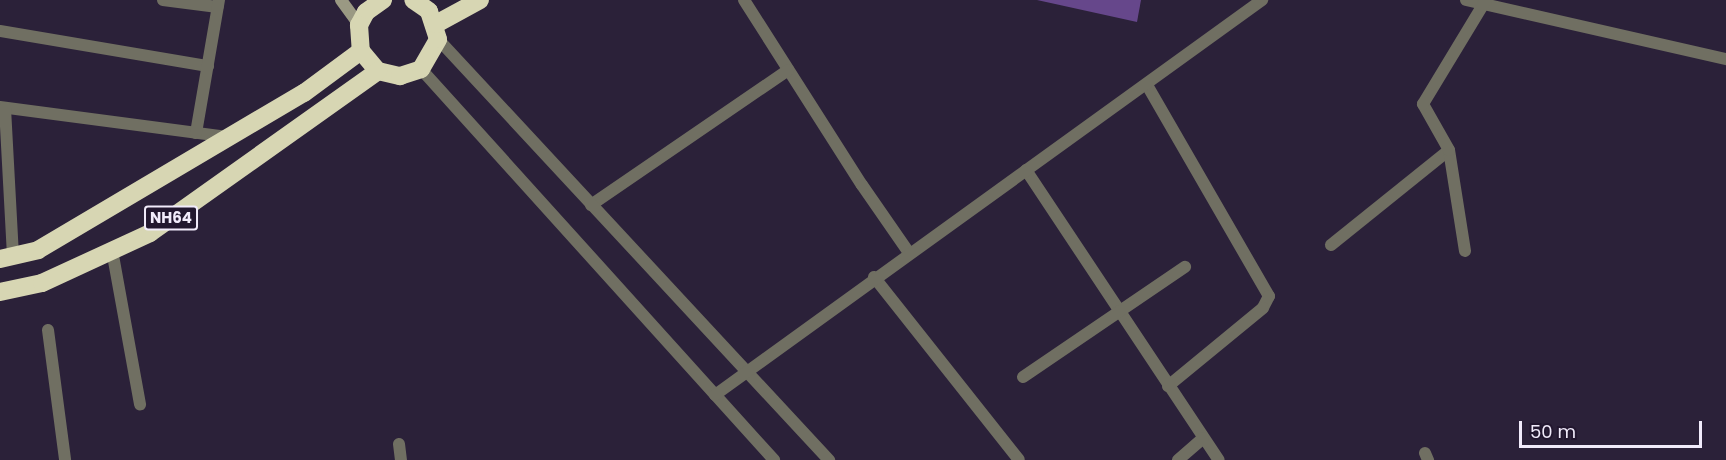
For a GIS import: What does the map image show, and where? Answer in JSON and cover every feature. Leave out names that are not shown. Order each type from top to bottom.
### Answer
[{"type":"highway","points":[[383,0],[366,12],[359,25],[361,51],[378,71],[400,76],[421,69],[437,32],[480,0]]},
{"type":"highway","points":[[416,0],[437,32]]},
{"type":"highway","name":"NH64","points":[[7,258],[38,250],[229,137],[361,51]]},
{"type":"highway","name":"NH64","points":[[0,292],[42,283],[150,233],[378,71]]},
{"type":"street","points":[[163,0],[218,4],[196,133]]},
{"type":"street","points":[[341,0],[359,25]]},
{"type":"street","points":[[744,0],[862,185],[909,253]]},
{"type":"street","points":[[715,395],[747,369],[874,277],[1147,85],[1262,0]]},
{"type":"street","points":[[1466,0],[1484,2],[1726,59]]},
{"type":"street","points":[[1465,251],[1449,150],[1423,104],[1484,2]]},
{"type":"street","points":[[0,31],[208,66]]},
{"type":"street","points":[[437,32],[591,205],[747,369],[829,460]]},
{"type":"street","points":[[421,69],[774,460]]},
{"type":"street","points":[[591,205],[788,70]]},
{"type":"street","points":[[1147,85],[1269,296],[1263,308],[1168,386]]},
{"type":"street","points":[[7,258],[2,108],[229,137]]},
{"type":"street","points":[[1331,245],[1449,150]]},
{"type":"street","points":[[1026,170],[1168,386],[1220,460]]},
{"type":"street","points":[[112,250],[140,404]]},
{"type":"street","points":[[1023,377],[1185,267]]},
{"type":"street","points":[[874,277],[1019,460]]},
{"type":"street","points":[[48,330],[64,460]]},
{"type":"street","points":[[1178,460],[1203,438]]},
{"type":"street","points":[[399,444],[401,460]]},
{"type":"building","points":[[1037,0],[1141,0],[1137,22]]}]
